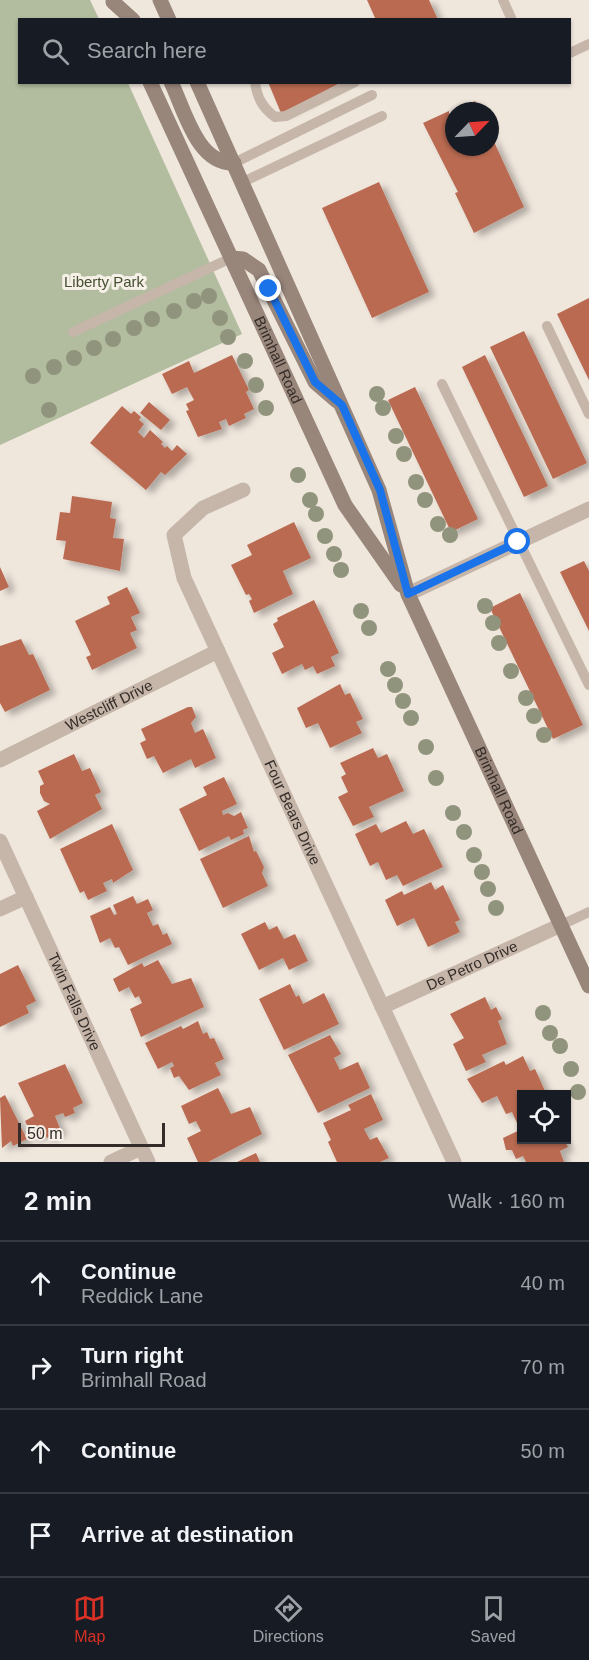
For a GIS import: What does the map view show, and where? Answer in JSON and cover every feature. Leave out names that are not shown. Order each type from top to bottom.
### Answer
[{"type":"street","points":[[160,0],[168,18]]},
{"type":"street","points":[[112,1],[120,18]]},
{"type":"street","points":[[112,1],[131,18]]},
{"type":"street","name":"Brimhall Road","points":[[151,84],[345,505],[408,594]]},
{"type":"street","points":[[172,84],[204,150],[219,162],[234,163]]},
{"type":"street","name":"Brimhall Road","points":[[198,84],[380,490],[408,594],[589,986]]},
{"type":"street","points":[[231,258],[243,259],[260,270],[315,382],[342,405]]},
{"type":"street","name":"Four Bears Drive","points":[[243,490],[203,508],[174,535],[184,578],[454,1162]]},
{"type":"street","points":[[408,594],[589,509]]},
{"type":"street","name":"Westcliff Drive","points":[[0,760],[218,651]]},
{"type":"street","name":"Twin Falls Drive","points":[[0,841],[145,1155]]},
{"type":"street","points":[[0,909],[26,897]]},
{"type":"street","name":"De Petro Drive","points":[[382,1007],[561,925]]},
{"type":"street","points":[[111,1162],[145,1155]]},
{"type":"lane","points":[[503,0],[511,18]]},
{"type":"lane","points":[[571,53],[589,44]]},
{"type":"lane","points":[[255,84],[259,99],[266,110],[275,117],[286,116],[351,84]]},
{"type":"lane","points":[[234,163],[372,95]]},
{"type":"lane","points":[[243,182],[382,116]]},
{"type":"lane","points":[[73,332],[231,258]]},
{"type":"lane","points":[[547,326],[589,414]]},
{"type":"lane","points":[[442,384],[589,685]]},
{"type":"lane","points":[[561,925],[589,912]]},
{"type":"green space","name":"Liberty Park","points":[[0,0],[90,0],[99,18],[18,18],[18,84],[128,84],[242,334],[0,445]]},
{"type":"building","points":[[367,0],[429,0],[437,18],[375,18]]},
{"type":"building","points":[[269,84],[338,84],[281,113]]},
{"type":"building","points":[[445,113],[445,156],[499,156],[499,153],[524,207],[474,233],[455,193],[458,192],[423,123]]},
{"type":"building","points":[[379,182],[429,292],[372,318],[322,208]]},
{"type":"building","points":[[589,298],[589,380],[557,314]]},
{"type":"building","points":[[524,331],[587,463],[553,479],[490,347]]},
{"type":"building","points":[[232,355],[249,390],[246,392],[254,409],[244,414],[246,418],[229,426],[226,419],[219,422],[222,429],[198,437],[186,411],[189,410],[186,404],[194,400],[187,387],[172,394],[162,374],[189,361],[194,373]]},
{"type":"building","points":[[485,355],[548,486],[524,497],[462,367]]},
{"type":"building","points":[[415,387],[478,519],[451,532],[388,400]]},
{"type":"building","points":[[149,402],[170,420],[161,430],[140,413]]},
{"type":"building","points":[[122,406],[131,414],[134,411],[141,417],[139,420],[144,424],[138,432],[144,438],[150,430],[163,442],[161,444],[165,448],[167,446],[172,451],[177,445],[187,454],[165,475],[161,472],[146,490],[90,443]]},
{"type":"building","points":[[72,496],[112,502],[110,518],[116,519],[113,538],[124,539],[120,571],[63,559],[66,541],[56,540],[60,512],[70,513]]},
{"type":"building","points":[[294,522],[311,558],[283,571],[293,594],[254,613],[249,601],[252,599],[249,594],[246,595],[231,565],[252,555],[247,545]]},
{"type":"building","points":[[584,561],[589,571],[589,631],[560,572]]},
{"type":"building","points":[[0,567],[9,587],[0,591]]},
{"type":"building","points":[[127,587],[140,613],[131,617],[137,630],[130,633],[137,648],[92,670],[86,657],[91,655],[75,621],[110,604],[107,597]]},
{"type":"building","points":[[520,593],[583,725],[553,739],[490,608]]},
{"type":"building","points":[[314,600],[339,653],[331,657],[335,666],[317,674],[313,666],[305,670],[302,664],[282,674],[272,653],[284,647],[273,624],[278,621],[277,618]]},
{"type":"building","points":[[21,639],[29,655],[33,654],[50,690],[5,712],[0,703],[0,646]]},
{"type":"building","points":[[340,684],[345,695],[350,693],[363,719],[356,722],[362,733],[330,748],[318,723],[306,728],[297,708]]},
{"type":"building","points":[[192,707],[196,717],[191,723],[195,733],[203,729],[216,758],[195,768],[191,759],[163,773],[154,756],[147,759],[140,743],[146,740],[141,729]]},
{"type":"building","points":[[373,748],[378,758],[387,754],[404,791],[369,807],[374,817],[353,826],[338,797],[348,792],[341,777],[346,774],[340,763]]},
{"type":"building","points":[[74,754],[82,771],[90,768],[101,792],[95,795],[102,809],[50,839],[37,811],[50,804],[44,801],[40,793],[40,786],[44,784],[38,771]]},
{"type":"building","points":[[224,777],[237,804],[222,811],[223,815],[228,813],[234,816],[241,812],[248,828],[243,830],[244,834],[231,840],[229,836],[199,851],[179,809],[207,795],[203,787]]},
{"type":"building","points":[[406,821],[413,834],[424,829],[443,867],[403,886],[397,875],[386,880],[378,862],[370,866],[355,834],[376,824],[381,833]]},
{"type":"building","points":[[112,824],[133,870],[113,883],[112,879],[103,883],[107,891],[88,900],[84,891],[80,893],[60,849]]},
{"type":"building","points":[[249,836],[254,852],[256,851],[264,867],[262,873],[268,886],[223,908],[200,859]]},
{"type":"building","points":[[431,882],[435,890],[443,885],[460,920],[455,922],[460,932],[428,947],[414,918],[397,926],[385,900],[402,891],[404,895]]},
{"type":"building","points":[[133,896],[137,904],[148,899],[153,910],[147,913],[153,926],[158,924],[163,935],[167,933],[172,944],[128,965],[119,947],[115,948],[110,938],[100,943],[90,916],[110,907],[114,915],[117,914],[113,905]]},
{"type":"building","points":[[265,922],[269,930],[277,926],[284,939],[295,934],[308,961],[289,970],[283,958],[259,970],[241,934]]},
{"type":"building","points":[[158,960],[172,984],[191,978],[204,1007],[141,1037],[130,1009],[142,1003],[139,996],[135,998],[129,987],[119,992],[113,979],[142,963],[144,967]]},
{"type":"building","points":[[18,965],[36,1001],[26,1006],[29,1013],[0,1027],[0,974]]},
{"type":"building","points":[[290,984],[296,997],[299,995],[303,1004],[324,993],[339,1024],[284,1050],[259,999]]},
{"type":"building","points":[[485,997],[491,1010],[496,1007],[502,1019],[498,1021],[507,1044],[482,1055],[486,1062],[466,1071],[453,1044],[464,1038],[450,1014]]},
{"type":"building","points":[[198,1021],[203,1034],[207,1032],[210,1039],[214,1038],[224,1059],[215,1063],[221,1075],[189,1090],[179,1076],[174,1078],[170,1068],[174,1066],[172,1062],[158,1069],[145,1043],[181,1026],[183,1029]]},
{"type":"building","points":[[330,1035],[341,1054],[334,1058],[340,1070],[358,1062],[370,1088],[318,1113],[288,1055]]},
{"type":"building","points":[[523,1056],[530,1071],[535,1069],[545,1090],[517,1090],[517,1123],[512,1112],[506,1114],[497,1096],[482,1103],[467,1079],[504,1061],[506,1065]]},
{"type":"building","points":[[65,1064],[83,1103],[73,1108],[75,1113],[65,1117],[63,1113],[55,1116],[61,1131],[47,1138],[44,1132],[33,1138],[25,1121],[34,1116],[18,1083]]},
{"type":"building","points":[[218,1088],[231,1114],[250,1107],[262,1134],[208,1162],[198,1162],[187,1138],[201,1131],[196,1121],[189,1124],[181,1106]]},
{"type":"building","points":[[371,1094],[383,1120],[364,1129],[370,1140],[377,1137],[389,1158],[380,1162],[337,1162],[323,1123],[351,1110],[348,1105]]},
{"type":"building","points":[[5,1095],[27,1139],[13,1146],[11,1141],[2,1148],[0,1098]]},
{"type":"building","points":[[517,1131],[517,1144],[566,1144],[568,1147],[560,1151],[564,1162],[526,1162],[523,1156],[516,1159],[512,1150],[506,1150],[503,1138]]},
{"type":"building","points":[[256,1153],[260,1162],[237,1162]]},
{"type":"route","points":[[269,289],[315,382],[342,405],[380,490],[408,594],[518,542]]}]
